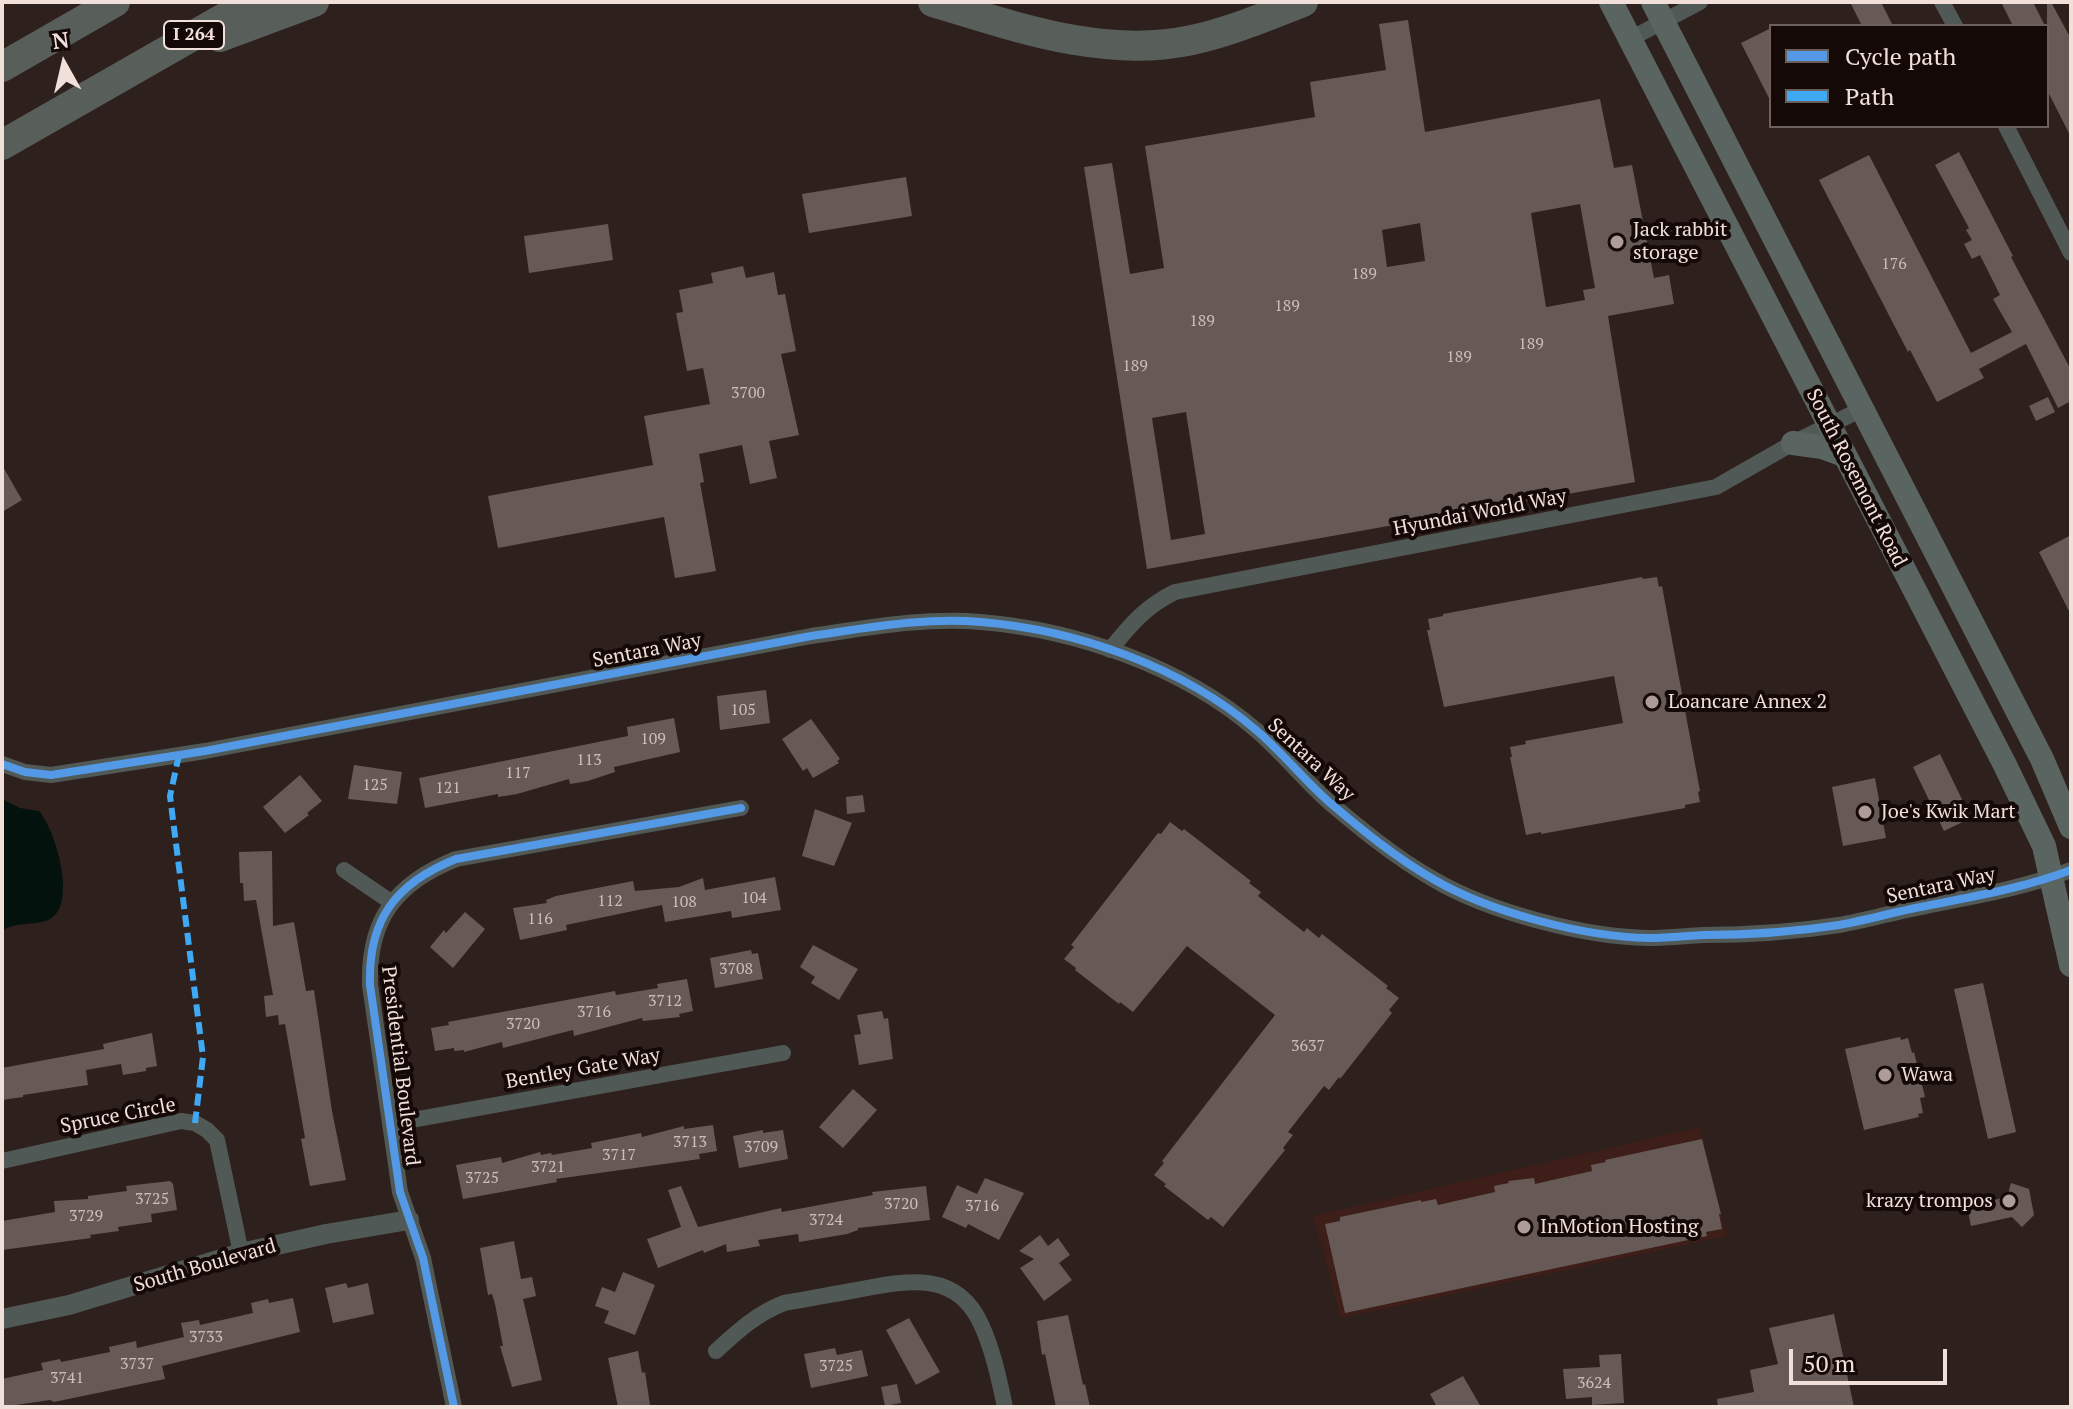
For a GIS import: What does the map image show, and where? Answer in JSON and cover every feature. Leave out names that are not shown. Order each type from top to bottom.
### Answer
[{"type":"highway","points":[[2,67],[115,2]]},
{"type":"highway","name":"I 264","points":[[2,145],[252,2]]},
{"type":"highway","points":[[136,68],[314,2]]},
{"type":"highway","points":[[933,2],[1037,33],[1110,45],[1151,45],[1192,40],[1303,2]]},
{"type":"main road","name":"South Rosemont Road","points":[[1611,2],[2044,846],[2062,873],[2071,965]]},
{"type":"main road","name":"South Rosemont Road","points":[[1658,12],[2042,759],[2071,827]]},
{"type":"main road","points":[[1793,443],[1822,447],[1844,455]]},
{"type":"street","points":[[1630,39],[1658,12],[1700,2]]},
{"type":"street","points":[[1942,2],[1954,24]]},
{"type":"street","points":[[2007,128],[2071,253]]},
{"type":"street","name":"Hyundai World Way","points":[[1110,650],[1139,614],[1175,592],[1716,487],[1793,443],[1862,409]]},
{"type":"street","name":"Sentara Way","points":[[2,764],[25,772],[51,775],[205,751],[811,636],[884,625],[980,621],[1037,630],[1110,650],[1155,668],[1228,709],[1256,730],[1330,803],[1399,859],[1437,882],[1477,900],[1592,933],[1648,938],[1802,930],[1988,893],[2062,873]]},
{"type":"street","name":"Presidential Boulevard","points":[[454,1407],[423,1258],[400,1192],[370,985],[369,966],[374,937],[391,902],[410,883],[456,859],[741,808]]},
{"type":"street","points":[[344,870],[391,902]]},
{"type":"street","name":"Bentley Gate Way","points":[[390,1124],[783,1053]]},
{"type":"street","name":"Spruce Circle","points":[[2,1161],[181,1121],[195,1123],[207,1130],[219,1147],[241,1253]]},
{"type":"street","name":"South Boulevard","points":[[2,1319],[69,1305],[241,1253],[409,1220]]},
{"type":"street","points":[[716,1351],[747,1322],[784,1303],[909,1280],[930,1282],[961,1297],[977,1316],[993,1355],[1005,1407]]},
{"type":"shaded area","points":[[2,799],[20,808],[39,811],[57,849],[63,883],[58,911],[50,919],[3,930]]},
{"type":"shaded area","name":"InMotion Hosting","points":[[1700,1127],[1727,1236],[1341,1318],[1313,1216]]},
{"type":"building","points":[[1850,2],[1881,2],[1892,24],[1861,24]]},
{"type":"building","points":[[2001,2],[2033,2],[2044,24],[2012,24]]},
{"type":"building","points":[[2047,2],[2051,2],[2071,39],[2071,137],[2049,94]]},
{"type":"building","points":[[1408,20],[1425,132],[1600,99],[1614,168],[1632,165],[1654,278],[1669,275],[1674,304],[1608,316],[1635,482],[1147,569],[1084,167],[1112,163],[1130,274],[1164,268],[1145,146],[1315,117],[1310,82],[1386,70],[1379,24]],"holes":[[[1580,204],[1595,288],[1583,290],[1585,300],[1546,307],[1531,213]],[[1420,223],[1425,261],[1387,267],[1382,230]],[[1186,412],[1205,534],[1171,540],[1152,418]]]},
{"type":"building","points":[[1769,29],[1769,98],[1741,43]]},
{"type":"building","points":[[1959,152],[2071,370],[2071,401],[2058,408],[2026,344],[1979,369],[1984,378],[1937,402],[1819,180],[1869,155],[1971,353],[2012,332],[1993,299],[2000,295],[1980,255],[1972,259],[1964,244],[1972,240],[1966,230],[1969,228],[1935,165]]},
{"type":"building","points":[[906,177],[912,216],[809,233],[802,194]]},
{"type":"building","points":[[608,224],[613,260],[529,273],[524,236]]},
{"type":"building","points":[[743,266],[746,278],[774,272],[778,295],[785,294],[796,351],[781,354],[799,435],[769,441],[777,478],[750,484],[742,445],[699,454],[704,482],[700,483],[716,571],[675,578],[664,517],[498,548],[488,496],[653,465],[644,416],[710,404],[703,368],[687,371],[676,313],[683,312],[679,290],[713,283],[711,273]]},
{"type":"building","points":[[2048,397],[2055,412],[2036,421],[2029,406]]},
{"type":"building","points":[[2,465],[22,500],[2,512]]},
{"type":"building","points":[[2071,535],[2071,615],[2039,552]]},
{"type":"building","name":"Loancare Annex 2","points":[[1642,577],[1657,577],[1659,587],[1662,586],[1700,802],[1685,805],[1685,808],[1526,835],[1510,747],[1526,744],[1525,741],[1623,723],[1614,676],[1444,707],[1427,630],[1430,630],[1428,619]]},
{"type":"building","points":[[766,690],[770,723],[720,730],[717,696]]},
{"type":"building","points":[[674,718],[680,752],[614,767],[615,772],[588,781],[570,784],[569,779],[517,794],[498,797],[498,794],[425,808],[419,778],[628,736],[627,727]]},
{"type":"building","points":[[811,719],[840,759],[837,761],[839,763],[813,778],[807,768],[803,771],[782,739]]},
{"type":"building","points":[[1940,754],[1971,818],[1944,831],[1913,767]]},
{"type":"building","points":[[354,765],[402,772],[397,804],[348,799]]},
{"type":"building","points":[[300,775],[322,801],[285,833],[263,807]]},
{"type":"building","points":[[1875,778],[1886,838],[1843,846],[1832,787]]},
{"type":"building","points":[[863,795],[865,812],[847,814],[846,797]]},
{"type":"building","points":[[815,809],[852,823],[834,866],[802,856]]},
{"type":"building","points":[[1170,822],[1182,831],[1184,829],[1251,881],[1249,883],[1261,892],[1258,896],[1304,932],[1307,928],[1319,938],[1322,934],[1399,998],[1389,1010],[1392,1013],[1340,1079],[1329,1090],[1324,1086],[1288,1132],[1293,1135],[1283,1148],[1285,1150],[1223,1227],[1211,1217],[1208,1220],[1154,1175],[1275,1015],[1187,946],[1133,1012],[1064,959],[1074,947],[1071,945],[1158,833],[1161,834]]},
{"type":"building","points":[[272,851],[273,926],[294,922],[306,991],[314,990],[346,1180],[310,1186],[285,1024],[279,1025],[278,1015],[266,1017],[264,996],[273,995],[256,900],[244,901],[239,852]]},
{"type":"building","points":[[775,877],[781,910],[732,918],[731,911],[665,922],[662,905],[566,925],[567,930],[520,940],[513,908],[547,903],[546,900],[556,896],[633,881],[635,891],[679,887],[703,878],[705,890]]},
{"type":"building","points":[[465,912],[485,929],[453,968],[430,947]]},
{"type":"building","points":[[813,945],[858,969],[839,1000],[811,983],[815,977],[800,967]]},
{"type":"building","points":[[751,950],[752,954],[758,953],[763,979],[715,988],[710,958]]},
{"type":"building","points":[[687,979],[693,1011],[679,1014],[680,1017],[643,1021],[642,1018],[574,1036],[573,1030],[503,1048],[502,1042],[464,1052],[454,1051],[454,1048],[435,1051],[431,1028],[449,1025],[448,1022],[615,991],[616,995],[658,988],[657,984]]},
{"type":"building","name":"Wawa","points":[[1983,983],[2016,1132],[1988,1139],[1954,989]]},
{"type":"building","points":[[882,1011],[884,1019],[888,1018],[893,1059],[859,1065],[854,1035],[861,1034],[857,1015]]},
{"type":"building","points":[[152,1033],[157,1066],[146,1068],[146,1071],[123,1075],[121,1064],[86,1070],[88,1085],[2,1100],[2,1068],[104,1049],[103,1044]]},
{"type":"building","name":"Wawa","points":[[1900,1037],[1901,1040],[1908,1038],[1914,1052],[1925,1097],[1920,1098],[1923,1113],[1918,1114],[1919,1117],[1864,1130],[1845,1049]]},
{"type":"building","points":[[853,1089],[877,1110],[843,1148],[819,1127]]},
{"type":"building","points":[[713,1125],[717,1151],[699,1154],[700,1159],[556,1179],[557,1182],[463,1199],[456,1165],[501,1157],[502,1163],[540,1152],[541,1155],[552,1155],[592,1148],[591,1143],[641,1133],[642,1137],[684,1126],[684,1129]]},
{"type":"building","points":[[763,1130],[763,1133],[783,1130],[788,1159],[739,1168],[733,1136]]},
{"type":"building","name":"InMotion Hosting","points":[[1702,1139],[1722,1229],[1706,1232],[1707,1236],[1345,1313],[1325,1224],[1340,1221],[1340,1217],[1421,1200],[1436,1199],[1438,1205],[1495,1192],[1494,1186],[1508,1181],[1534,1178],[1535,1184],[1592,1171],[1591,1165],[1605,1160]]},
{"type":"building","points":[[985,1178],[1024,1193],[999,1240],[968,1224],[966,1228],[942,1217],[957,1185],[977,1194]]},
{"type":"building","points":[[170,1181],[177,1210],[151,1214],[152,1222],[118,1227],[119,1231],[90,1235],[91,1238],[2,1250],[2,1221],[55,1212],[54,1201],[88,1199],[88,1196],[127,1191],[126,1186]]},
{"type":"building","name":"krazy trompos","points":[[2011,1183],[2029,1189],[2034,1215],[2022,1227],[2012,1217],[1971,1226],[1967,1206],[2007,1197]]},
{"type":"building","points":[[681,1186],[698,1227],[781,1208],[782,1212],[873,1195],[872,1192],[926,1186],[930,1220],[858,1228],[847,1234],[799,1242],[798,1234],[758,1240],[760,1246],[727,1252],[726,1244],[658,1268],[647,1239],[681,1227],[668,1190]]},
{"type":"building","points":[[1040,1235],[1048,1246],[1058,1238],[1070,1255],[1059,1263],[1072,1280],[1044,1301],[1020,1268],[1034,1259],[1019,1251]]},
{"type":"building","points":[[514,1241],[521,1279],[532,1277],[536,1296],[523,1299],[542,1380],[512,1387],[500,1346],[503,1346],[495,1304],[492,1294],[488,1295],[480,1248]]},
{"type":"building","points":[[623,1272],[655,1285],[635,1335],[604,1323],[609,1311],[595,1306],[602,1287],[615,1292]]},
{"type":"building","points":[[346,1283],[348,1288],[368,1283],[374,1314],[333,1323],[325,1288]]},
{"type":"building","points":[[293,1298],[300,1332],[162,1366],[165,1379],[54,1402],[2,1407],[2,1379],[43,1370],[41,1363],[110,1352],[109,1347],[136,1341],[137,1348],[184,1337],[181,1323],[199,1320],[200,1325],[253,1313],[251,1303]]},
{"type":"building","points":[[1834,1314],[1854,1407],[1718,1407],[1717,1399],[1754,1392],[1750,1370],[1778,1364],[1769,1328]]},
{"type":"building","points":[[1068,1315],[1090,1407],[1056,1407],[1045,1354],[1042,1355],[1037,1321]]},
{"type":"building","points":[[909,1318],[940,1372],[916,1385],[886,1330]]},
{"type":"building","points":[[835,1348],[837,1355],[862,1350],[868,1376],[811,1388],[804,1354]]},
{"type":"building","points":[[638,1351],[650,1405],[618,1407],[608,1358]]},
{"type":"building","points":[[1621,1354],[1624,1403],[1592,1405],[1592,1397],[1566,1399],[1563,1369],[1600,1367],[1599,1355]]},
{"type":"building","points":[[1463,1376],[1481,1407],[1437,1407],[1430,1394]]},
{"type":"building","points":[[897,1384],[901,1403],[885,1406],[881,1387]]},
{"type":"marked path","points":[[179,755],[170,796],[203,1057],[195,1123]]},
{"type":"cycle path","points":[[2,764],[25,772],[51,775],[205,751],[811,636],[896,624],[981,622],[1054,633],[1127,655],[1162,670],[1196,688],[1256,730],[1329,802],[1419,871],[1481,902],[1567,928],[1649,938],[1805,930],[1999,891],[2071,870]]},
{"type":"cycle path","points":[[454,1407],[423,1258],[400,1192],[370,985],[374,941],[381,922],[402,892],[417,880],[456,859],[741,808]]},
{"type":"place","name":"Jack rabbit storage","points":[[1617,242]]},
{"type":"place","name":"Loancare Annex 2","points":[[1652,702]]},
{"type":"place","name":"Joe's Kwik Mart","points":[[1865,812]]},
{"type":"place","name":"Wawa","points":[[1885,1075]]},
{"type":"place","name":"krazy trompos","points":[[2009,1201]]},
{"type":"place","name":"InMotion Hosting","points":[[1524,1227]]}]
